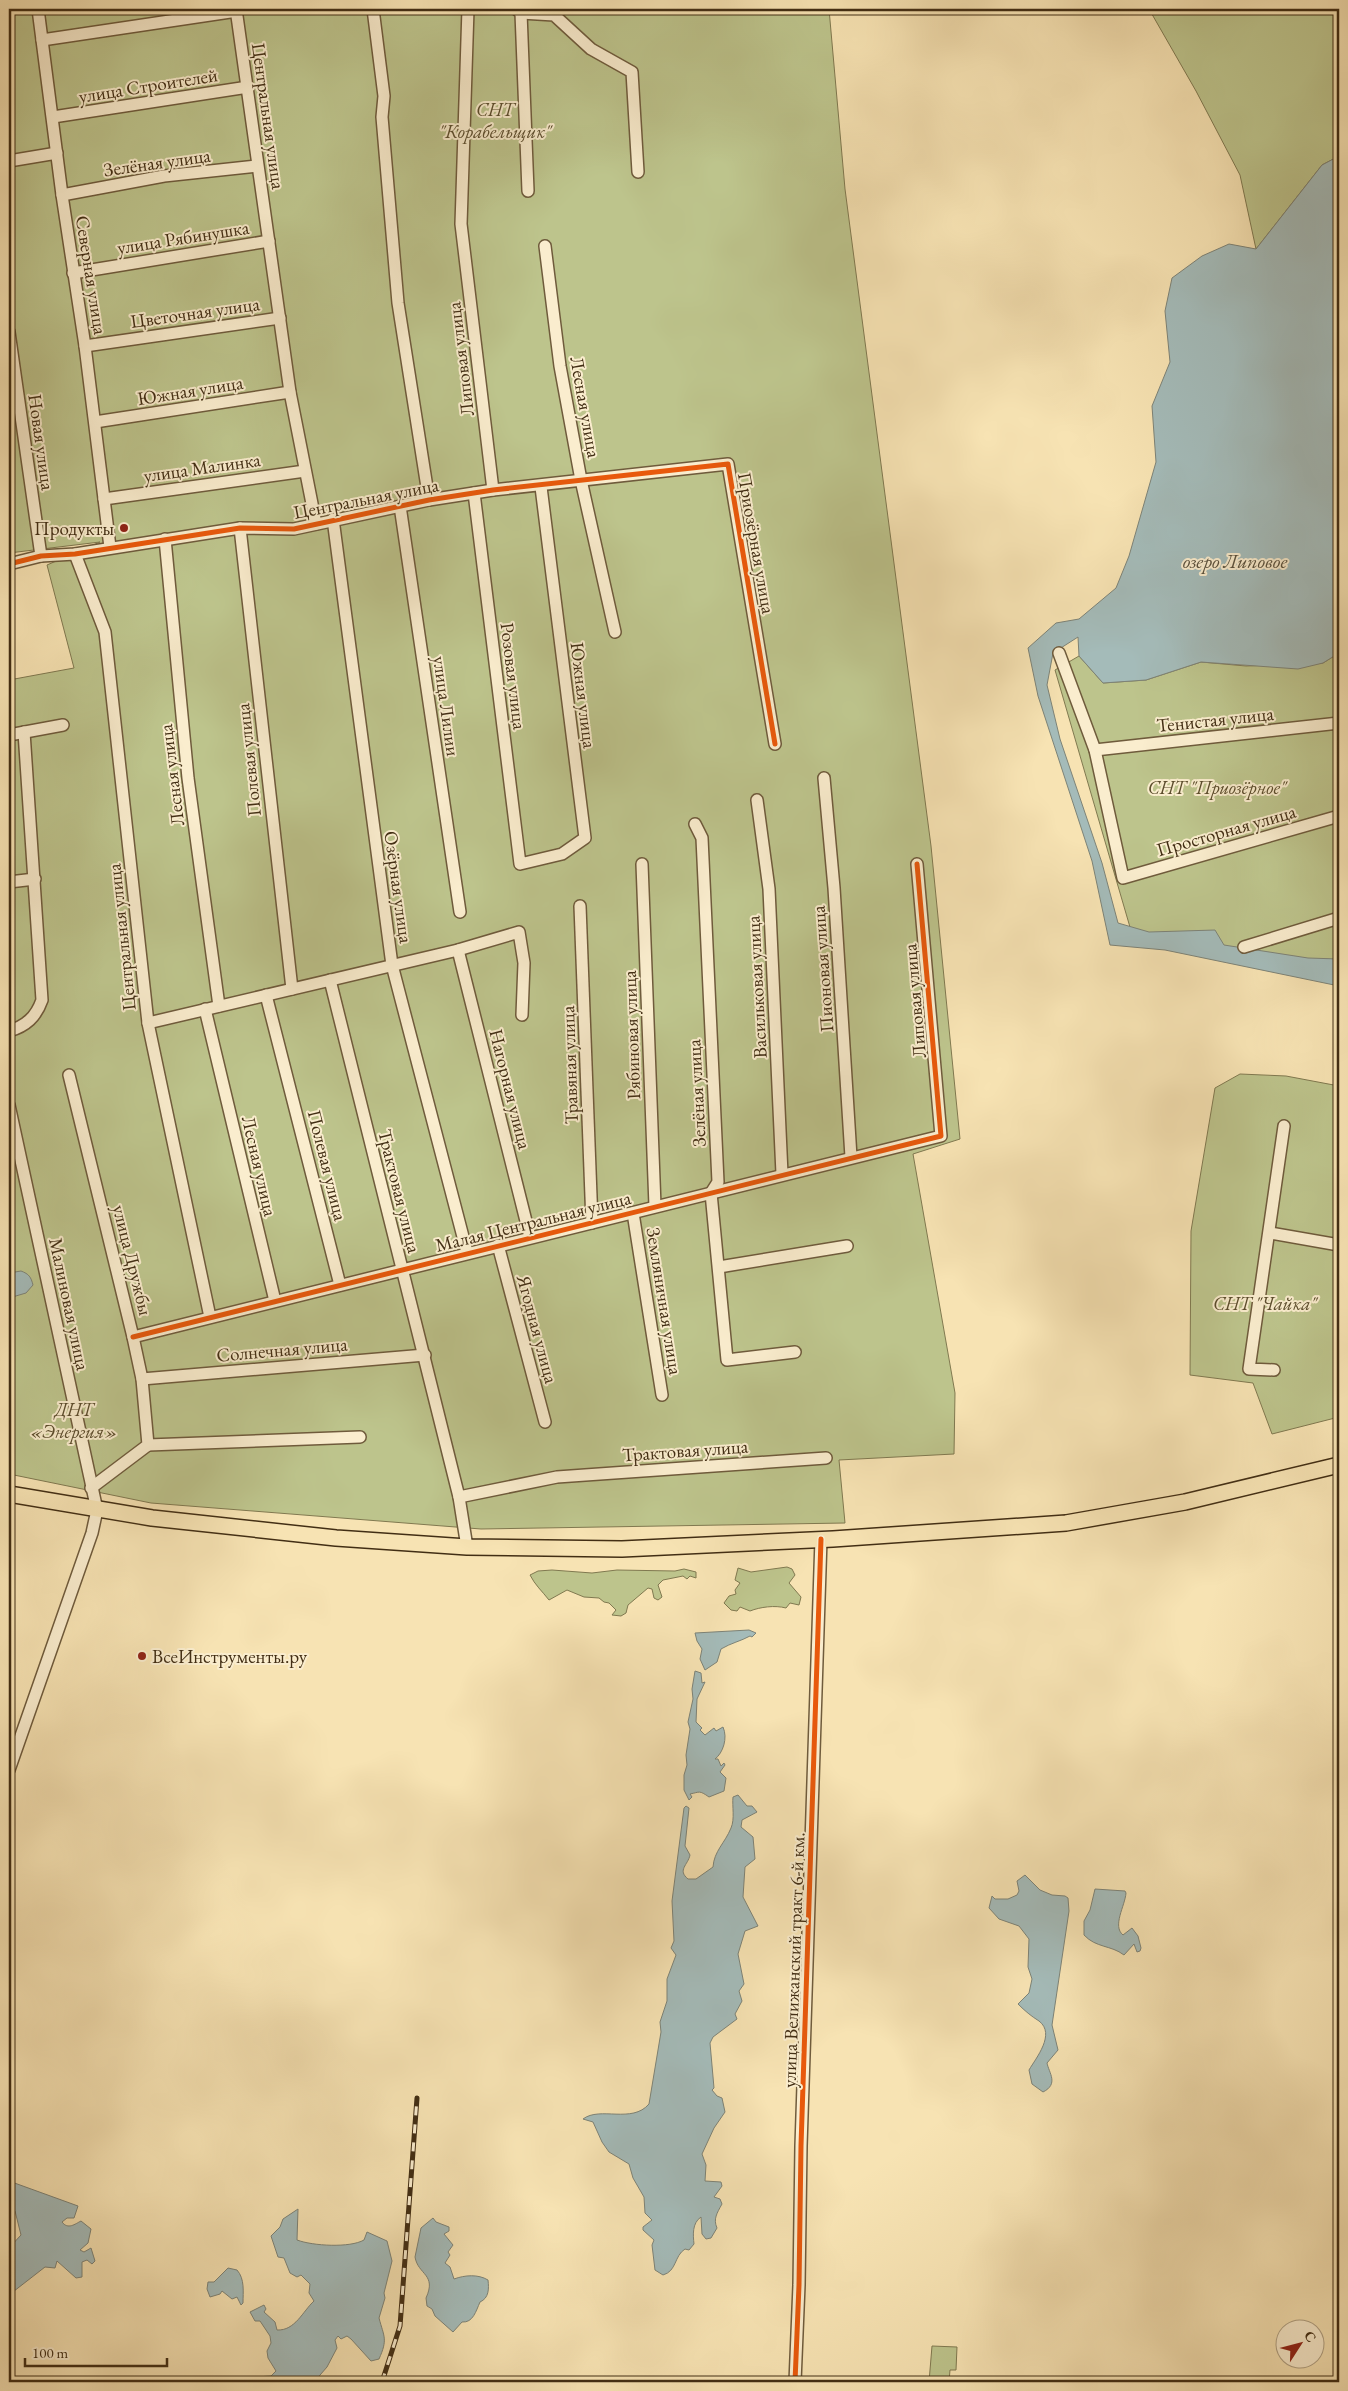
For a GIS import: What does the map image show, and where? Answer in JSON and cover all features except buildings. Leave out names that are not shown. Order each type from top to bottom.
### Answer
[{"type":"main road","points":[[9,1494],[97,1510],[336,1538],[467,1546],[622,1549],[822,1539],[1066,1523],[1185,1502],[1339,1465]]},
{"type":"street","name":"Северная улица","points":[[38,9],[62,195],[85,346],[110,547]]},
{"type":"street","points":[[373,9],[384,96],[382,117],[398,303],[429,500]]},
{"type":"street","name":"Липовая улица","points":[[468,9],[461,224],[493,490]]},
{"type":"street","points":[[42,40],[237,10]]},
{"type":"street","name":"Центральная улица","points":[[237,10],[257,166],[290,392],[316,524]]},
{"type":"street","points":[[528,191],[519,11],[554,15],[591,49],[632,72],[638,172]]},
{"type":"street","name":"улица Строителей","points":[[53,117],[248,87]]},
{"type":"street","points":[[9,161],[57,154]]},
{"type":"street","name":"Зелёная улица","points":[[62,195],[164,176],[257,166]]},
{"type":"street","name":"улица Рябинушка","points":[[73,273],[269,241]]},
{"type":"street","name":"Лесная улица","points":[[545,246],[560,366],[581,480],[615,632]]},
{"type":"street","name":"Цветочная улица","points":[[85,346],[280,318]]},
{"type":"street","name":"Новая улица","points":[[9,332],[41,556]]},
{"type":"street","name":"Южная улица","points":[[95,422],[290,392]]},
{"type":"street","name":"Приозёрная улица","points":[[581,480],[728,464],[776,744]]},
{"type":"street","name":"улица Малинка","points":[[104,499],[305,471]]},
{"type":"street","name":"Центральная улица","points":[[9,564],[41,556],[75,554],[240,528],[294,529],[333,519],[429,500],[493,490],[581,480]]},
{"type":"street","name":"Южная улица","points":[[520,864],[562,854],[585,838],[541,486]]},
{"type":"street","name":"Розовая улица","points":[[474,493],[520,864]]},
{"type":"street","name":"улица Лилии","points":[[400,506],[460,912]]},
{"type":"street","name":"Озёрная улица","points":[[333,519],[392,966],[467,1252]]},
{"type":"street","name":"Полевая улица","points":[[240,528],[292,989]]},
{"type":"street","name":"Лесная улица","points":[[165,539],[188,778],[219,1006]]},
{"type":"street","name":"Центральная улица","points":[[75,554],[105,632],[148,1023],[210,1316]]},
{"type":"street","points":[[1059,653],[1095,750]]},
{"type":"street","name":"Тенистая улица","points":[[1095,750],[1339,723]]},
{"type":"street","points":[[9,735],[64,725]]},
{"type":"street","points":[[9,1031],[26,1024],[38,1012],[42,1000],[24,732]]},
{"type":"street","name":"Просторная улица","points":[[1095,750],[1123,878],[1339,816]]},
{"type":"street","name":"Пионовая улица","points":[[824,778],[834,888],[851,1157]]},
{"type":"street","name":"Васильковая улица","points":[[757,800],[769,889],[782,1174]]},
{"type":"street","name":"Зелёная улица","points":[[696,824],[702,838],[718,1182],[711,1193],[727,1360],[795,1352]]},
{"type":"street","name":"Рябиновая улица","points":[[642,864],[656,1206]]},
{"type":"street","name":"Липовая улица","points":[[917,864],[941,1136]]},
{"type":"street","points":[[9,882],[35,879]]},
{"type":"street","name":"Травяная улица","points":[[580,906],[592,1222]]},
{"type":"street","points":[[1244,947],[1339,918]]},
{"type":"street","points":[[148,1023],[458,950],[519,932],[524,963],[522,1015]]},
{"type":"street","name":"Нагорная улица","points":[[458,950],[530,1237]]},
{"type":"street","name":"Трактовая улица","points":[[330,980],[402,1271],[425,1355],[459,1497],[467,1546]]},
{"type":"street","name":"Полевая улица","points":[[266,995],[340,1285]]},
{"type":"street","name":"Лесная улица","points":[[205,1010],[275,1301]]},
{"type":"street","name":"улица Дружбы","points":[[69,1075],[142,1379],[148,1445]]},
{"type":"street","name":"Малиновая улица","points":[[9,1105],[97,1510]]},
{"type":"street","points":[[1274,1370],[1249,1370],[1284,1126]]},
{"type":"street","name":"Малая Центральная улица","points":[[133,1337],[210,1316],[402,1271],[498,1244],[633,1213],[782,1174],[941,1136]]},
{"type":"street","name":"Земляничная улица","points":[[633,1213],[662,1395]]},
{"type":"street","points":[[1270,1233],[1339,1245]]},
{"type":"street","name":"Ягодная улица","points":[[498,1244],[545,1422]]},
{"type":"street","points":[[719,1267],[847,1246]]},
{"type":"street","name":"Солнечная улица","points":[[142,1379],[425,1355]]},
{"type":"street","points":[[91,1488],[148,1445],[360,1437]]},
{"type":"street","name":"Трактовая улица","points":[[459,1497],[557,1477],[826,1458]]},
{"type":"street","points":[[9,1770],[92,1532],[97,1510]]},
{"type":"street","name":"улица Велижанский тракт 6-й км.","points":[[795,2382],[822,1539]]},
{"type":"green space","points":[[9,9],[829,9],[845,189],[931,846],[960,1139],[913,1154],[955,1393],[954,1454],[839,1460],[845,1523],[481,1529],[151,1503],[9,1474],[9,680],[74,668],[47,565],[100,542],[9,553]]},
{"type":"green space","points":[[1149,9],[1339,9],[1339,156],[1322,165],[1256,249],[1240,175],[1196,91]]},
{"type":"green space","name":"СНТ \"Приозёрное\"","points":[[1339,653],[1339,975],[1132,934],[1055,670],[1079,656],[1103,683],[1146,680],[1201,662],[1246,666],[1323,663]]},
{"type":"green space","name":"СНТ \"Чайка\"","points":[[1240,1074],[1286,1076],[1339,1086],[1339,1417],[1272,1434],[1253,1383],[1190,1375],[1191,1231],[1215,1088]]},
{"type":"green space","points":[[787,1567],[792,1569],[795,1575],[789,1583],[801,1597],[799,1605],[790,1603],[786,1608],[768,1607],[750,1611],[740,1607],[737,1611],[731,1610],[724,1603],[729,1596],[736,1594],[735,1590],[740,1583],[735,1580],[738,1568],[751,1572]]},
{"type":"green space","points":[[684,1569],[696,1572],[696,1578],[690,1576],[687,1579],[683,1576],[663,1580],[658,1585],[662,1597],[658,1600],[654,1598],[652,1589],[648,1588],[628,1605],[626,1613],[621,1616],[612,1615],[616,1610],[609,1603],[599,1598],[584,1597],[567,1590],[549,1600],[530,1575],[538,1571],[552,1570],[592,1573],[617,1570],[675,1571]]},
{"type":"green space","points":[[932,2346],[957,2347],[956,2370],[950,2370],[949,2382],[929,2382]]},
{"type":"water","name":"озеро Липовое","points":[[1339,156],[1339,653],[1323,663],[1298,669],[1201,662],[1146,680],[1103,683],[1079,656],[1078,637],[1053,653],[1047,685],[1060,739],[1102,863],[1118,923],[1149,932],[1215,930],[1224,945],[1308,958],[1339,959],[1339,986],[1165,950],[1110,945],[1092,861],[1038,696],[1028,648],[1056,623],[1079,619],[1116,588],[1129,556],[1156,462],[1152,406],[1170,362],[1165,311],[1172,278],[1202,256],[1229,244],[1256,249],[1322,165]]},
{"type":"water","points":[[21,1271],[29,1276],[33,1285],[26,1293],[9,1298],[9,1273]]},
{"type":"water","points":[[749,1630],[756,1633],[752,1637],[750,1636],[721,1649],[717,1662],[705,1670],[700,1659],[702,1649],[695,1633]]},
{"type":"water","points":[[695,1671],[701,1673],[702,1683],[705,1682],[697,1699],[696,1722],[702,1728],[700,1730],[705,1735],[714,1728],[716,1731],[723,1727],[724,1745],[715,1759],[718,1759],[721,1766],[724,1763],[725,1765],[720,1772],[726,1778],[724,1791],[709,1797],[700,1792],[690,1794],[692,1797],[689,1800],[684,1790],[684,1775],[687,1765],[686,1755],[690,1729],[688,1722],[693,1699],[692,1689]]},
{"type":"water","points":[[738,1795],[747,1806],[752,1806],[757,1812],[742,1820],[741,1827],[753,1837],[755,1859],[745,1867],[743,1897],[758,1926],[745,1931],[738,1954],[744,1984],[739,1991],[742,2001],[735,2014],[737,2019],[713,2037],[710,2043],[714,2088],[712,2090],[717,2096],[722,2098],[725,2112],[714,2128],[702,2154],[706,2165],[705,2181],[721,2182],[722,2186],[714,2197],[720,2199],[722,2204],[717,2213],[717,2228],[711,2238],[706,2239],[702,2234],[701,2217],[696,2222],[693,2233],[694,2244],[689,2250],[685,2249],[681,2252],[671,2270],[663,2275],[655,2270],[652,2245],[654,2240],[643,2230],[643,2227],[652,2220],[645,2213],[644,2197],[633,2178],[629,2164],[609,2152],[593,2122],[583,2119],[590,2115],[598,2114],[634,2113],[642,2110],[649,2104],[661,2032],[660,2022],[667,2001],[667,1979],[676,1955],[671,1948],[674,1941],[672,1901],[684,1808],[686,1806],[689,1808],[685,1846],[690,1855],[683,1873],[688,1879],[696,1879],[713,1867],[715,1856],[731,1828],[733,1797]]},
{"type":"water","points":[[1025,1875],[1040,1890],[1052,1895],[1068,1898],[1069,1911],[1052,2025],[1058,2050],[1047,2063],[1052,2082],[1051,2086],[1043,2092],[1032,2084],[1029,2070],[1040,2053],[1046,2032],[1044,2026],[1039,2021],[1018,2004],[1029,1993],[1032,1979],[1028,1967],[1029,1939],[1019,1926],[999,1919],[989,1908],[992,1896],[995,1899],[1008,1899],[1017,1895],[1019,1891],[1017,1881]]},
{"type":"water","points":[[1095,1889],[1125,1891],[1119,1921],[1120,1931],[1123,1935],[1132,1928],[1138,1936],[1140,1951],[1137,1952],[1134,1944],[1124,1955],[1114,1949],[1093,1942],[1084,1935],[1084,1921],[1090,1910]]},
{"type":"water","points":[[9,2181],[78,2206],[74,2218],[67,2218],[62,2222],[69,2226],[81,2221],[91,2229],[88,2243],[80,2250],[84,2252],[91,2248],[95,2261],[92,2264],[87,2260],[82,2262],[82,2277],[76,2278],[57,2261],[55,2268],[45,2267],[9,2295],[9,2248],[21,2235],[15,2211],[9,2208]]},
{"type":"water","points":[[298,2209],[297,2240],[322,2245],[350,2244],[364,2240],[367,2232],[387,2241],[392,2261],[379,2318],[384,2338],[383,2347],[379,2359],[371,2361],[351,2339],[347,2336],[341,2339],[338,2336],[335,2340],[337,2348],[327,2367],[314,2382],[254,2382],[256,2377],[271,2376],[276,2371],[268,2358],[267,2351],[271,2343],[270,2336],[260,2321],[255,2321],[250,2312],[264,2305],[266,2309],[264,2312],[275,2322],[277,2330],[283,2329],[294,2324],[314,2301],[309,2293],[310,2284],[301,2275],[297,2277],[290,2273],[284,2258],[278,2257],[271,2236],[280,2227],[283,2219]]},
{"type":"water","points":[[433,2218],[436,2222],[449,2227],[449,2231],[444,2234],[453,2245],[448,2252],[450,2255],[445,2263],[450,2267],[454,2279],[471,2276],[488,2280],[487,2296],[480,2302],[474,2316],[469,2321],[462,2322],[453,2332],[427,2306],[428,2279],[415,2257],[421,2228]]},
{"type":"water","points":[[228,2268],[237,2270],[240,2274],[243,2286],[243,2303],[241,2305],[237,2297],[232,2299],[222,2291],[220,2294],[210,2297],[207,2289],[208,2282],[214,2282]]},
{"type":"railway","points":[[382,2382],[400,2326],[417,2098]]},
{"type":"cycle path","points":[[9,564],[41,556],[75,554],[240,528],[294,529],[429,500],[493,490],[728,464],[775,744]]},
{"type":"cycle path","points":[[133,1337],[941,1136],[917,864]]},
{"type":"cycle path","points":[[795,2382],[821,1539]]},
{"type":"place","name":"Продукты","points":[[124,528]]},
{"type":"place","name":"ВсеИнструменты.ру","points":[[142,1656]]},
{"type":"park label","name":"СНТ \"Корабельщик\"","points":[[495,120]]},
{"type":"park label","name":"ДНТ «Энергия»","points":[[74,1420]]}]
